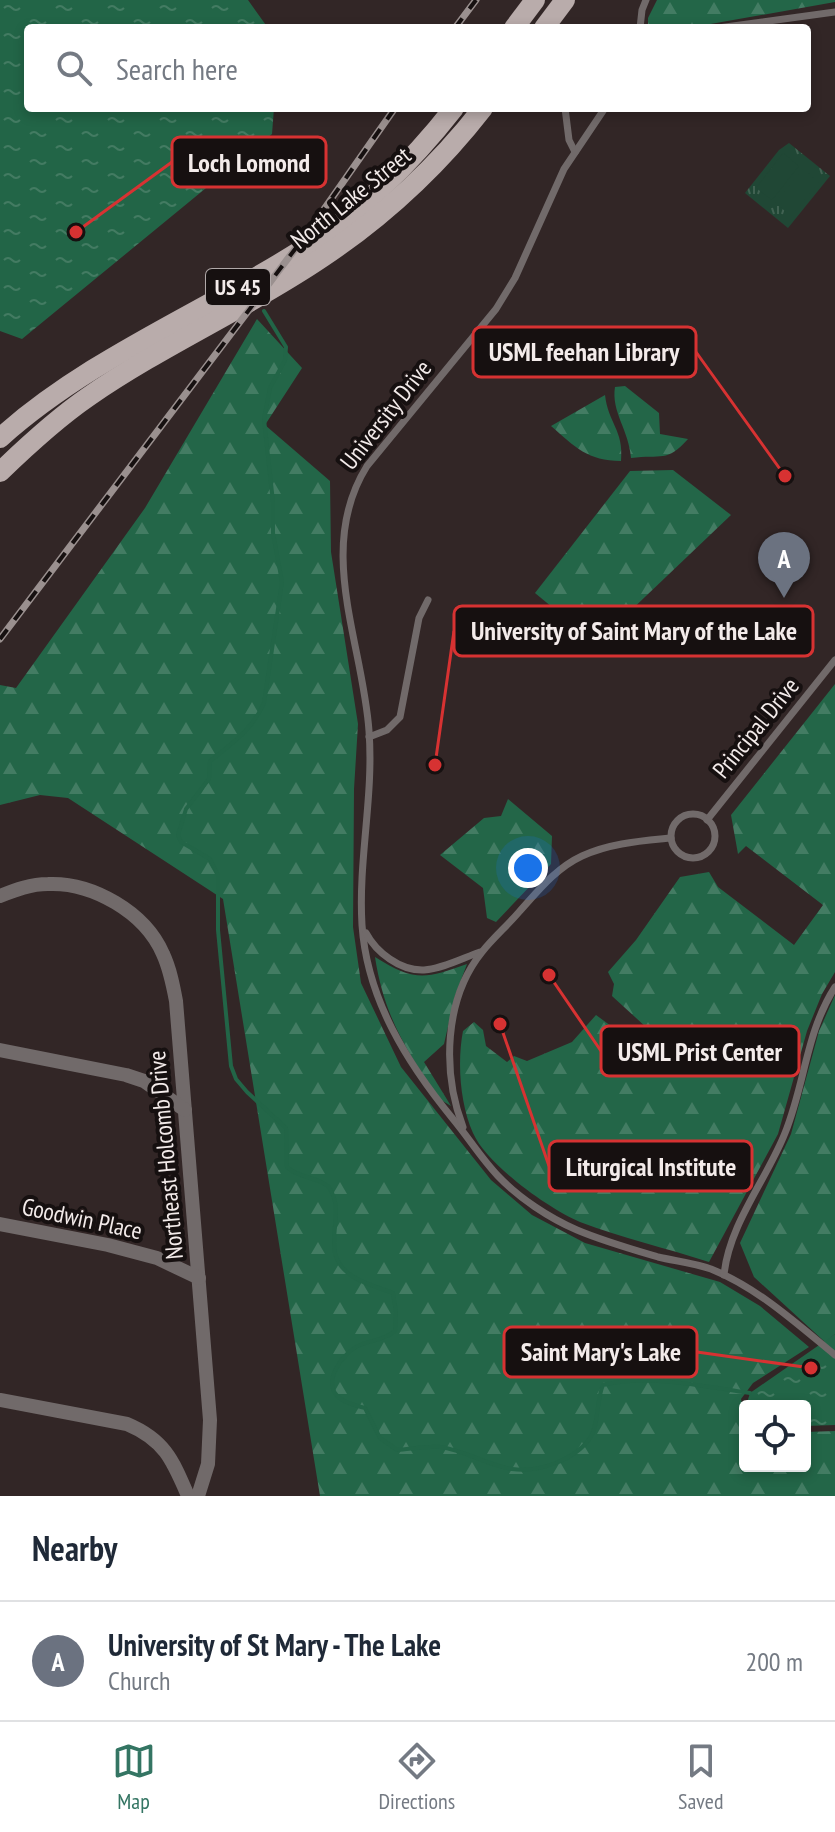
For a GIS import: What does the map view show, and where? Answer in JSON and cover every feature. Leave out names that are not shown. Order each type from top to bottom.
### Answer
[{"type":"main road","points":[[517,24],[535,0]]},
{"type":"main road","points":[[547,24],[565,0]]},
{"type":"main road","name":"North Lake Street","points":[[0,438],[57,393],[95,368],[260,276],[327,232],[391,179],[450,112]]},
{"type":"main road","name":"North Lake Street","points":[[1,469],[50,426],[105,386],[298,273],[347,240],[430,169],[480,112]]},
{"type":"street","name":"Northeast Holcomb Drive","points":[[0,896],[46,884],[107,898],[141,923],[158,943],[171,975],[176,1001],[211,1441],[204,1483],[198,1496]]},
{"type":"street","points":[[0,1050],[126,1075],[144,1081],[185,1110]]},
{"type":"street","name":"Goodwin Place","points":[[0,1224],[157,1258],[199,1278]]},
{"type":"street","points":[[0,1400],[127,1424],[141,1431],[171,1457],[188,1496]]},
{"type":"lane","points":[[640,24],[646,0]]},
{"type":"lane","points":[[747,24],[835,12]]},
{"type":"lane","points":[[566,112],[569,140],[575,152]]},
{"type":"lane","name":"University Drive","points":[[602,112],[575,152],[515,278],[496,309],[376,454],[351,496],[344,526],[342,558],[369,737],[362,926],[378,996],[397,1040],[422,1081],[498,1176],[524,1198],[561,1222],[610,1243],[724,1275],[764,1298],[835,1355]]},
{"type":"lane","points":[[369,737],[387,730],[400,717],[419,618],[428,600]]},
{"type":"lane","name":"Principal Drive","points":[[707,820],[835,660]]},
{"type":"lane","points":[[694,815],[707,820],[715,839],[709,852],[689,858],[673,845],[671,838],[680,819],[694,815]]},
{"type":"lane","points":[[466,1136],[452,1085],[451,1034],[459,995],[482,951],[556,872],[579,858],[629,842],[671,838]]},
{"type":"lane","points":[[362,926],[377,949],[394,962],[415,969],[426,970],[482,951]]},
{"type":"lane","points":[[724,1275],[735,1235],[784,1135],[813,1030],[835,987]]},
{"type":"green space","points":[[657,0],[835,0],[711,24],[648,24]]},
{"type":"green space","points":[[789,143],[830,176],[788,228],[745,193],[779,150]]},
{"type":"green space","points":[[783,153],[799,166],[772,200],[756,188]]},
{"type":"green space","points":[[803,169],[819,182],[791,216],[775,203]]},
{"type":"green space","points":[[257,319],[302,368],[265,425],[330,481],[331,552],[358,724],[353,927],[361,983],[401,1067],[491,1180],[532,1215],[585,1243],[720,1282],[760,1306],[809,1347],[753,1383],[739,1400],[739,1472],[811,1472],[811,1432],[835,1431],[835,1496],[320,1496],[223,899],[68,798],[40,795],[0,805],[0,685],[16,688],[145,508]]},
{"type":"green space","points":[[625,386],[659,413],[660,434],[688,439],[681,447],[669,455],[631,458],[614,396],[615,387]]},
{"type":"green space","points":[[605,395],[620,442],[621,461],[591,455],[551,426]]},
{"type":"green space","points":[[673,470],[731,515],[625,616],[581,631],[535,593],[630,471]]},
{"type":"green space","points":[[835,684],[835,972],[807,1031],[778,1134],[709,1262],[567,1216],[536,1197],[505,1172],[491,1159],[473,1133],[461,1083],[463,1031],[474,1022],[483,1030],[486,1046],[507,1062],[514,1056],[527,1061],[572,1042],[596,1015],[660,1062],[670,1049],[612,996],[614,984],[608,972],[636,940],[680,877],[709,872],[718,887],[794,945],[823,905],[746,846],[738,854],[731,815]]},
{"type":"green space","points":[[508,799],[552,836],[551,864],[496,922],[487,918],[483,888],[440,855],[484,818],[501,816]]},
{"type":"green space","points":[[375,957],[400,971],[420,976],[467,964],[455,996],[444,1044],[424,1062],[451,1106],[441,1100],[399,1033],[384,998]]},
{"type":"green space","points":[[835,995],[835,1334],[825,1342],[754,1277],[740,1243],[791,1134],[819,1031]]},
{"type":"water","points":[[0,0],[248,0],[265,24],[24,24],[24,112],[274,112],[272,134],[22,339],[0,331]]},
{"type":"water","points":[[835,1334],[835,1425],[811,1426],[811,1400],[748,1400],[750,1393]]},
{"type":"waterway","points":[[264,311],[286,347],[285,360],[270,388],[264,419],[273,502],[273,533],[282,582],[264,703],[248,728],[210,761],[209,779],[186,809],[178,835],[181,842],[210,859],[218,875],[218,930],[231,1066],[236,1079],[286,1128],[287,1167],[322,1182],[330,1189],[336,1211],[334,1246],[341,1267],[357,1279],[393,1293],[395,1331],[360,1345],[347,1354],[333,1377],[335,1393],[344,1401],[365,1408],[380,1438],[397,1450],[440,1447],[522,1470],[544,1467],[566,1459],[583,1446],[595,1426],[603,1385],[658,1381],[750,1393]]},
{"type":"railway","points":[[458,24],[476,0]]},
{"type":"railway","points":[[0,639],[308,232],[392,112]]},
{"type":"place","name":"Loch Lomond","points":[[76,232]]},
{"type":"place","name":"USML feehan Library","points":[[785,476]]},
{"type":"place","name":"University of St Mary - The Lake","points":[[784,598]]},
{"type":"place","name":"University of Saint Mary of the Lake","points":[[435,765]]},
{"type":"place","name":"USML Prist Center","points":[[549,975]]},
{"type":"place","name":"Liturgical Institute","points":[[500,1024]]},
{"type":"place","name":"Saint Mary's Lake","points":[[811,1368]]}]
